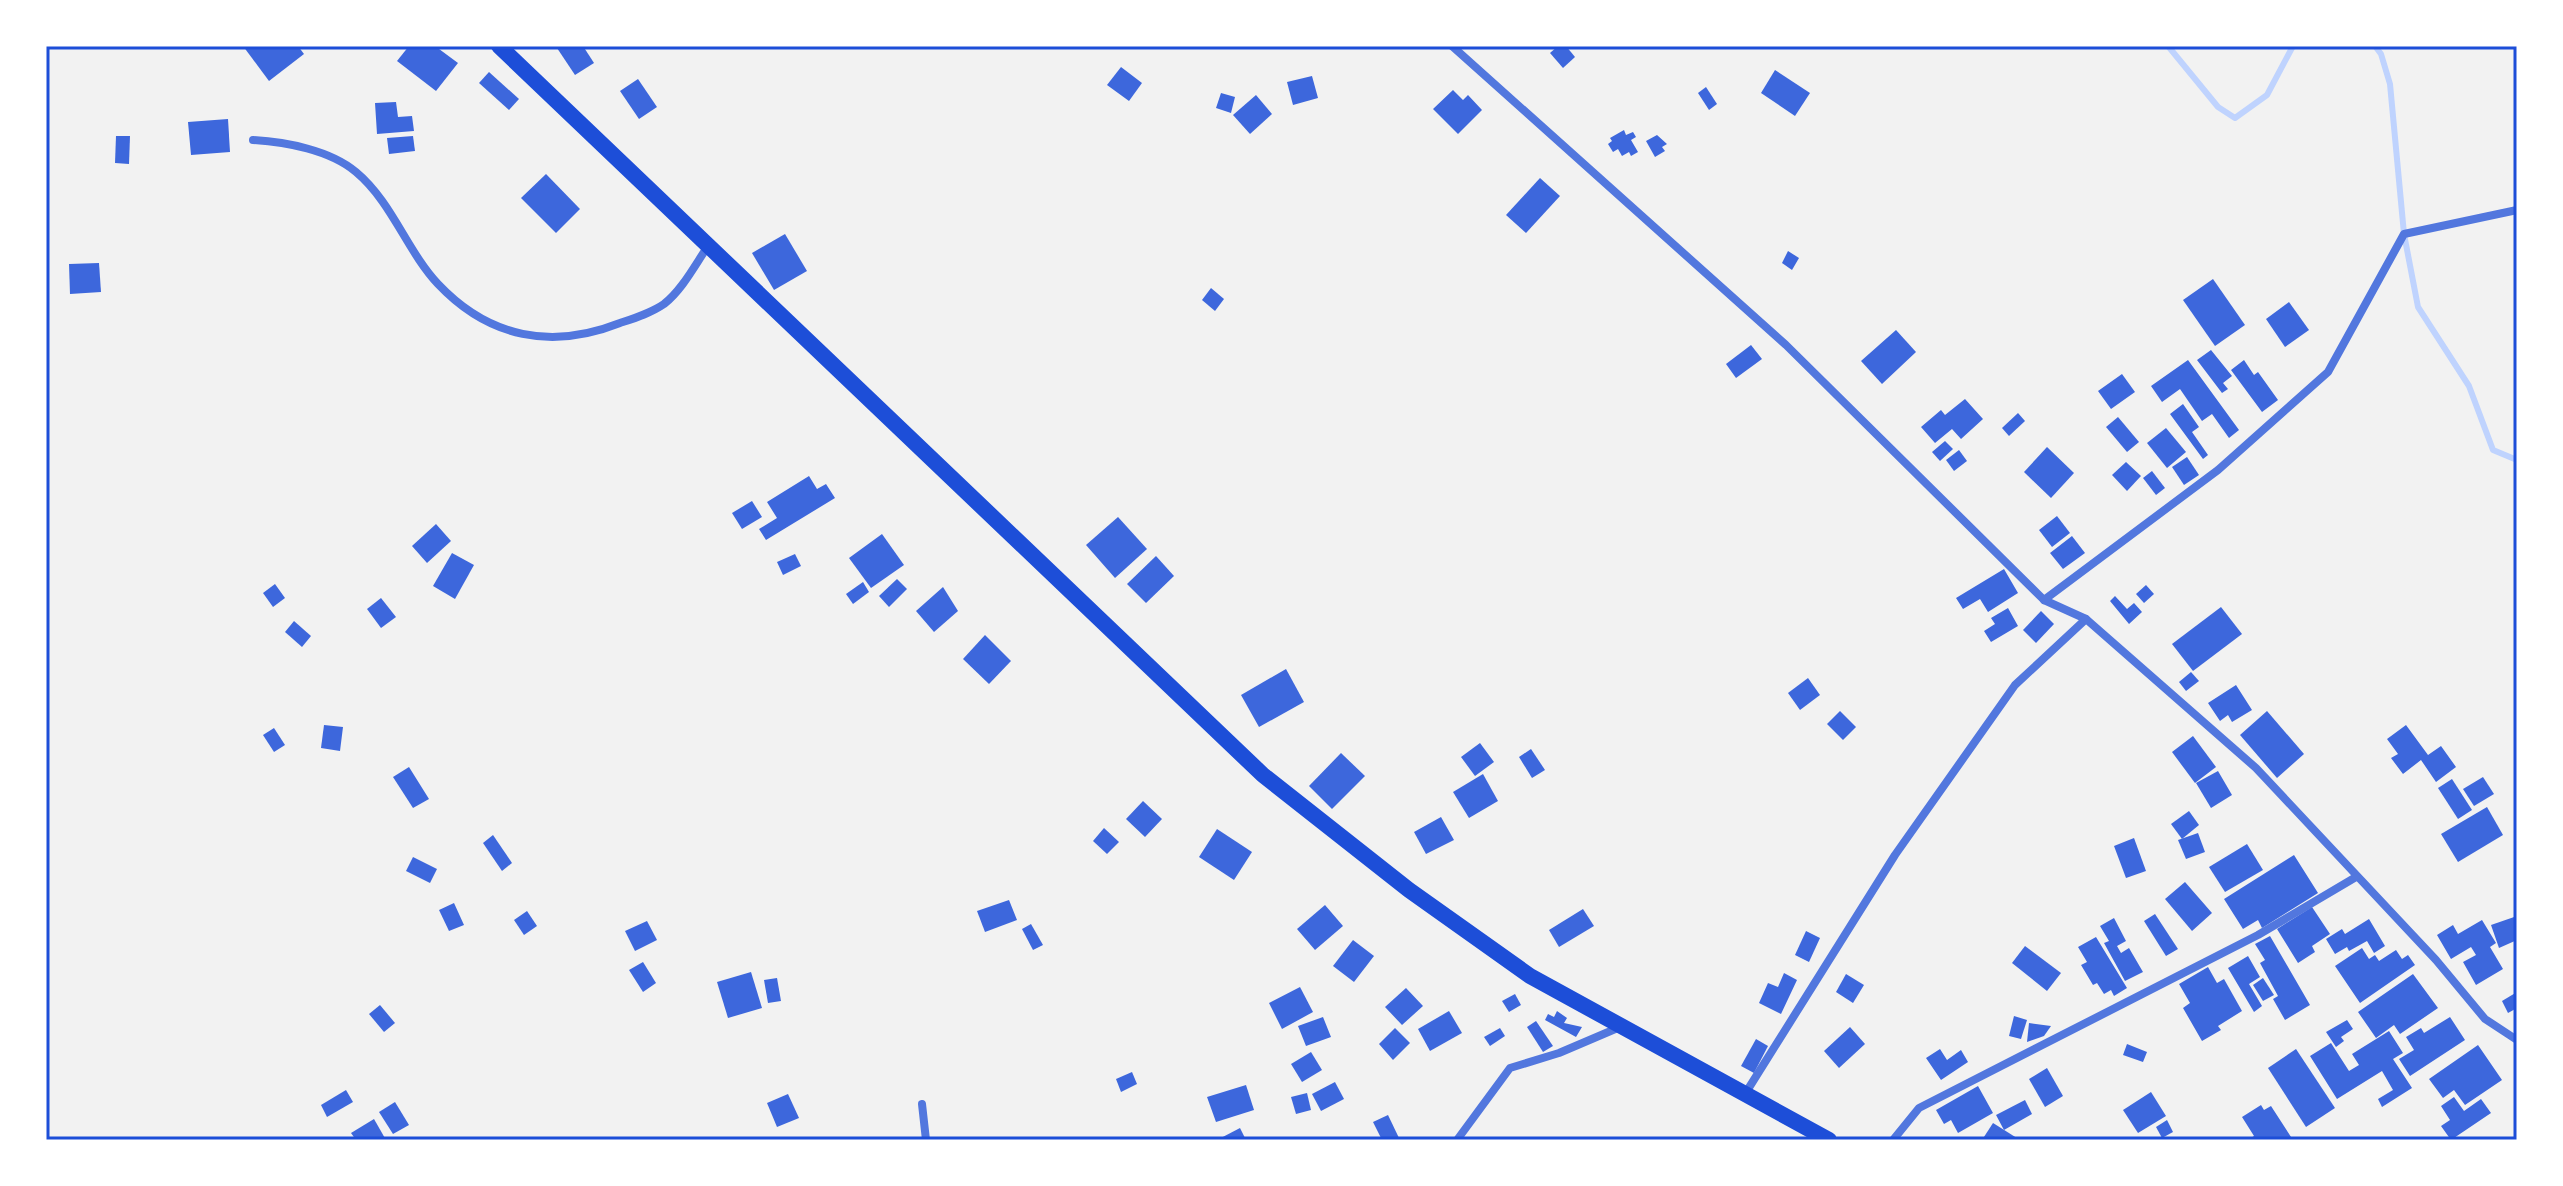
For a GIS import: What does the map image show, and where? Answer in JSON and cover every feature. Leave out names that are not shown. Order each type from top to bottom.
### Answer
[{"type":"main road","points":[[499,46],[1263,775],[1409,890],[1530,976],[1829,1140]]},
{"type":"street","points":[[1452,46],[1786,345],[2044,600],[2086,619],[2256,768],[2436,960],[2485,1019],[2517,1040]]},
{"type":"street","points":[[253,140],[294,143],[355,171],[389,210],[446,292],[467,313],[521,336],[588,336],[650,312],[666,302],[708,246]]},
{"type":"street","points":[[2044,600],[2218,470],[2328,372],[2404,234],[2517,210]]},
{"type":"street","points":[[1745,1095],[1895,855],[2015,685],[2086,619]]},
{"type":"street","points":[[1893,1140],[1919,1108],[2258,935],[2356,877]]},
{"type":"street","points":[[1457,1140],[1510,1068],[1559,1053],[1621,1026]]},
{"type":"street","points":[[922,1104],[926,1140]]},
{"type":"building","points":[[243,46],[298,46],[304,54],[269,81]]},
{"type":"building","points":[[409,46],[435,46],[458,63],[436,91],[397,61]]},
{"type":"building","points":[[583,46],[594,63],[575,75],[557,48]]},
{"type":"building","points":[[1558,46],[1566,46],[1575,57],[1563,68],[1550,53]]},
{"type":"building","points":[[1121,67],[1142,83],[1129,101],[1107,85]]},
{"type":"building","points":[[1775,70],[1810,93],[1795,116],[1761,93]]},
{"type":"building","points":[[489,72],[519,99],[509,110],[479,83]]},
{"type":"building","points":[[1312,76],[1318,98],[1293,105],[1287,82]]},
{"type":"building","points":[[638,79],[657,107],[639,119],[620,91]]},
{"type":"building","points":[[1706,87],[1717,104],[1709,110],[1698,93]]},
{"type":"building","points":[[1453,90],[1463,100],[1468,95],[1482,110],[1458,134],[1433,109]]},
{"type":"building","points":[[1221,93],[1235,97],[1231,113],[1216,108]]},
{"type":"building","points":[[1256,95],[1272,114],[1250,134],[1233,115]]},
{"type":"building","points":[[396,102],[398,117],[412,116],[414,131],[377,134],[375,103]]},
{"type":"building","points":[[228,119],[230,152],[191,155],[188,122]]},
{"type":"building","points":[[1624,130],[1626,135],[1633,132],[1636,137],[1631,140],[1638,152],[1631,156],[1629,152],[1622,156],[1618,149],[1613,152],[1608,144],[1612,141],[1610,138]]},
{"type":"building","points":[[1657,135],[1667,144],[1662,147],[1665,151],[1655,157],[1646,141]]},
{"type":"building","points":[[116,136],[130,136],[129,164],[115,163]]},
{"type":"building","points":[[413,136],[415,151],[389,154],[387,138]]},
{"type":"building","points":[[546,174],[580,209],[556,233],[521,198]]},
{"type":"building","points":[[1540,178],[1560,196],[1526,233],[1506,215]]},
{"type":"building","points":[[785,234],[807,271],[774,290],[752,253]]},
{"type":"building","points":[[1788,251],[1799,258],[1792,270],[1782,263]]},
{"type":"building","points":[[99,263],[101,292],[70,294],[69,264]]},
{"type":"building","points":[[2213,279],[2245,325],[2215,346],[2183,300]]},
{"type":"building","points":[[1211,288],[1224,299],[1215,311],[1202,300]]},
{"type":"building","points":[[2289,302],[2309,330],[2285,347],[2266,319]]},
{"type":"building","points":[[1896,330],[1916,352],[1882,384],[1861,361]]},
{"type":"building","points":[[1751,345],[1762,359],[1736,378],[1726,364]]},
{"type":"building","points":[[2211,350],[2232,376],[2223,383],[2228,389],[2222,393],[2197,360]]},
{"type":"building","points":[[2188,360],[2239,430],[2229,438],[2212,414],[2202,421],[2180,389],[2162,402],[2151,386]]},
{"type":"building","points":[[2244,360],[2254,375],[2258,372],[2278,400],[2262,412],[2231,370]]},
{"type":"building","points":[[2122,374],[2135,392],[2111,409],[2098,391]]},
{"type":"building","points":[[1965,399],[1983,419],[1961,439],[1952,429],[1935,443],[1921,427],[1941,410],[1945,415]]},
{"type":"building","points":[[2183,404],[2199,427],[2192,432],[2208,455],[2203,459],[2170,414]]},
{"type":"building","points":[[2018,413],[2025,421],[2009,436],[2002,428]]},
{"type":"building","points":[[2118,417],[2139,442],[2127,452],[2106,427]]},
{"type":"building","points":[[2166,428],[2186,452],[2167,468],[2147,443]]},
{"type":"building","points":[[1945,441],[1953,449],[1940,461],[1932,452]]},
{"type":"building","points":[[2047,447],[2074,473],[2051,498],[2024,472]]},
{"type":"building","points":[[1959,450],[1967,461],[1954,471],[1946,460]]},
{"type":"building","points":[[2187,457],[2199,475],[2184,485],[2172,467]]},
{"type":"building","points":[[2126,462],[2141,476],[2127,491],[2112,475]]},
{"type":"building","points":[[2152,471],[2165,488],[2156,495],[2143,478]]},
{"type":"building","points":[[809,476],[817,489],[826,484],[835,498],[766,540],[759,529],[777,518],[767,502]]},
{"type":"building","points":[[752,501],[762,517],[742,529],[732,513]]},
{"type":"building","points":[[2057,516],[2070,533],[2052,547],[2039,530]]},
{"type":"building","points":[[1118,517],[1147,549],[1115,578],[1086,545]]},
{"type":"building","points":[[436,524],[451,541],[427,563],[412,546]]},
{"type":"building","points":[[882,534],[904,565],[871,588],[849,558]]},
{"type":"building","points":[[2072,536],[2085,553],[2063,569],[2050,553]]},
{"type":"building","points":[[452,553],[474,565],[455,599],[433,586]]},
{"type":"building","points":[[795,554],[801,566],[783,575],[777,562]]},
{"type":"building","points":[[1156,556],[1174,576],[1146,603],[1127,584]]},
{"type":"building","points":[[2004,569],[2018,593],[1988,612],[1980,599],[1963,609],[1956,598]]},
{"type":"building","points":[[897,579],[907,589],[889,607],[879,596]]},
{"type":"building","points":[[863,582],[869,592],[853,604],[846,594]]},
{"type":"building","points":[[275,584],[285,598],[273,607],[263,593]]},
{"type":"building","points":[[2146,585],[2154,594],[2144,603],[2136,594]]},
{"type":"building","points":[[943,587],[958,611],[934,632],[916,611]]},
{"type":"building","points":[[2115,596],[2127,609],[2134,603],[2142,612],[2129,624],[2110,601]]},
{"type":"building","points":[[381,598],[396,617],[381,628],[367,609]]},
{"type":"building","points":[[2221,607],[2242,634],[2193,671],[2172,644]]},
{"type":"building","points":[[2008,608],[2018,626],[1991,642],[1984,631],[1995,624],[1991,618]]},
{"type":"building","points":[[2041,611],[2054,624],[2036,643],[2023,630]]},
{"type":"building","points":[[294,621],[311,636],[302,647],[285,632]]},
{"type":"building","points":[[985,635],[1011,661],[989,684],[963,659]]},
{"type":"building","points":[[1286,669],[1304,702],[1259,727],[1241,695]]},
{"type":"building","points":[[2191,672],[2199,681],[2186,691],[2179,682]]},
{"type":"building","points":[[1808,678],[1820,695],[1800,710],[1788,693]]},
{"type":"building","points":[[2236,685],[2252,710],[2232,722],[2228,715],[2220,721],[2208,703]]},
{"type":"building","points":[[1840,711],[1856,727],[1843,740],[1827,724]]},
{"type":"building","points":[[2267,711],[2304,754],[2277,778],[2240,735]]},
{"type":"building","points":[[324,725],[343,727],[340,751],[321,748]]},
{"type":"building","points":[[2406,725],[2428,755],[2441,746],[2456,767],[2436,782],[2421,760],[2403,774],[2391,758],[2398,754],[2387,739]]},
{"type":"building","points":[[274,728],[285,745],[274,752],[263,735]]},
{"type":"building","points":[[2193,736],[2216,767],[2195,783],[2172,752]]},
{"type":"building","points":[[1480,743],[1494,762],[1475,776],[1461,757]]},
{"type":"building","points":[[1531,749],[1545,770],[1532,778],[1519,757]]},
{"type":"building","points":[[1341,753],[1365,776],[1332,809],[1309,786]]},
{"type":"building","points":[[409,767],[429,799],[413,808],[393,777]]},
{"type":"building","points":[[2218,771],[2232,795],[2211,808],[2196,783]]},
{"type":"building","points":[[1483,774],[1498,801],[1469,818],[1453,792]]},
{"type":"building","points":[[2483,777],[2494,794],[2474,806],[2463,789]]},
{"type":"building","points":[[2452,779],[2472,810],[2458,819],[2438,788]]},
{"type":"building","points":[[1143,801],[1162,819],[1145,837],[1126,819]]},
{"type":"building","points":[[2487,807],[2503,835],[2458,862],[2441,834]]},
{"type":"building","points":[[2189,811],[2199,825],[2182,839],[2171,824]]},
{"type":"building","points":[[1441,817],[1454,840],[1426,854],[1414,832]]},
{"type":"building","points":[[1104,828],[1119,842],[1107,854],[1093,841]]},
{"type":"building","points":[[1217,829],[1252,852],[1234,880],[1199,857]]},
{"type":"building","points":[[2198,833],[2205,852],[2186,859],[2178,840]]},
{"type":"building","points":[[493,835],[512,863],[502,871],[483,843]]},
{"type":"building","points":[[2134,838],[2146,871],[2126,878],[2114,846]]},
{"type":"building","points":[[2247,844],[2263,870],[2225,892],[2209,867]]},
{"type":"building","points":[[2294,855],[2318,893],[2262,928],[2258,920],[2243,929],[2224,899]]},
{"type":"building","points":[[413,857],[437,869],[430,883],[406,871]]},
{"type":"building","points":[[2185,882],[2212,913],[2192,931],[2165,899]]},
{"type":"building","points":[[1009,900],[1017,920],[985,932],[977,911]]},
{"type":"building","points":[[454,903],[464,925],[449,931],[439,910]]},
{"type":"building","points":[[1325,905],[1343,926],[1315,950],[1297,929]]},
{"type":"building","points":[[2312,907],[2330,934],[2312,946],[2315,952],[2298,963],[2277,929]]},
{"type":"building","points":[[1583,909],[1594,926],[1559,947],[1549,930]]},
{"type":"building","points":[[527,911],[537,926],[524,935],[514,920]]},
{"type":"building","points":[[2155,914],[2178,949],[2166,956],[2144,921]]},
{"type":"building","points":[[2517,916],[2517,940],[2499,948],[2491,925]]},
{"type":"building","points":[[2114,918],[2126,941],[2117,946],[2121,953],[2129,948],[2143,972],[2125,981],[2104,943],[2109,941],[2100,926]]},
{"type":"building","points":[[2369,919],[2385,946],[2374,953],[2367,941],[2349,951],[2347,947],[2335,954],[2326,939],[2342,929],[2345,934]]},
{"type":"building","points":[[2482,920],[2496,943],[2490,947],[2503,969],[2476,985],[2463,962],[2476,955],[2471,947],[2451,959],[2437,935],[2453,925],[2458,934]]},
{"type":"building","points":[[647,921],[657,940],[635,951],[625,931]]},
{"type":"building","points":[[1031,924],[1043,945],[1033,950],[1022,929]]},
{"type":"building","points":[[1806,931],[1820,938],[1809,962],[1795,955]]},
{"type":"building","points":[[2270,936],[2310,1005],[2285,1020],[2273,999],[2278,996],[2260,963],[2265,960],[2255,944]]},
{"type":"building","points":[[2096,937],[2127,988],[2114,996],[2111,990],[2104,994],[2097,983],[2093,985],[2081,965],[2087,962],[2078,947]]},
{"type":"building","points":[[1353,940],[1374,956],[1354,982],[1333,966]]},
{"type":"building","points":[[2025,946],[2061,973],[2047,991],[2012,963]]},
{"type":"building","points":[[2362,948],[2369,959],[2375,955],[2379,961],[2396,950],[2402,959],[2408,955],[2415,965],[2360,1003],[2335,966]]},
{"type":"building","points":[[2248,956],[2260,977],[2249,984],[2262,1006],[2254,1012],[2228,968]]},
{"type":"building","points":[[643,962],[656,983],[643,992],[629,970]]},
{"type":"building","points":[[2208,967],[2217,983],[2224,979],[2242,1011],[2218,1026],[2221,1030],[2202,1041],[2183,1008],[2190,1003],[2179,984]]},
{"type":"building","points":[[751,972],[762,1008],[728,1018],[717,982]]},
{"type":"building","points":[[1784,973],[1797,980],[1781,1014],[1759,1003],[1768,983],[1778,987]]},
{"type":"building","points":[[1846,974],[1864,985],[1853,1003],[1836,992]]},
{"type":"building","points":[[2413,974],[2438,1008],[2400,1034],[2394,1025],[2376,1038],[2358,1012]]},
{"type":"building","points":[[777,978],[781,1001],[768,1003],[764,980]]},
{"type":"building","points":[[2263,978],[2274,995],[2263,1001],[2253,985]]},
{"type":"building","points":[[1300,987],[1313,1012],[1282,1029],[1269,1003]]},
{"type":"building","points":[[1406,988],[1423,1006],[1402,1025],[1385,1007]]},
{"type":"building","points":[[2517,992],[2517,1008],[2508,1013],[2502,1001]]},
{"type":"building","points":[[1515,994],[1521,1005],[1509,1012],[1502,1001]]},
{"type":"building","points":[[380,1005],[395,1023],[384,1032],[369,1014]]},
{"type":"building","points":[[1449,1011],[1462,1033],[1430,1051],[1418,1029]]},
{"type":"building","points":[[1557,1011],[1567,1018],[1564,1023],[1582,1027],[1576,1037],[1545,1020],[1548,1014],[1554,1017]]},
{"type":"building","points":[[2014,1016],[2027,1020],[2021,1039],[2009,1036]]},
{"type":"building","points":[[1323,1017],[1331,1037],[1306,1046],[1298,1026]]},
{"type":"building","points":[[2450,1017],[2465,1040],[2410,1076],[2399,1059],[2414,1050],[2406,1037],[2421,1028],[2424,1033]]},
{"type":"building","points":[[2347,1020],[2353,1029],[2341,1037],[2344,1041],[2336,1047],[2326,1032]]},
{"type":"building","points":[[1536,1021],[1553,1046],[1543,1052],[1527,1027]]},
{"type":"building","points":[[2029,1023],[2051,1026],[2044,1036],[2027,1042]]},
{"type":"building","points":[[1850,1027],[1865,1044],[1839,1068],[1824,1051]]},
{"type":"building","points":[[1395,1028],[1410,1043],[1393,1060],[1379,1044]]},
{"type":"building","points":[[1500,1028],[1505,1036],[1490,1046],[1484,1037]]},
{"type":"building","points":[[2389,1031],[2403,1053],[2393,1059],[2412,1088],[2382,1107],[2378,1099],[2393,1090],[2382,1071],[2337,1099],[2310,1056],[2331,1043],[2349,1071],[2359,1065],[2352,1054]]},
{"type":"building","points":[[1756,1039],[1768,1046],[1754,1073],[1741,1066]]},
{"type":"building","points":[[2127,1044],[2147,1052],[2143,1062],[2123,1055]]},
{"type":"building","points":[[2478,1045],[2502,1080],[2465,1105],[2454,1090],[2443,1098],[2429,1079]]},
{"type":"building","points":[[1940,1049],[1947,1060],[1961,1050],[1968,1062],[1941,1080],[1926,1058]]},
{"type":"building","points":[[2296,1049],[2335,1108],[2306,1127],[2268,1068]]},
{"type":"building","points":[[1311,1052],[1322,1070],[1302,1082],[1291,1064]]},
{"type":"building","points":[[2047,1068],[2063,1096],[2045,1107],[2029,1079]]},
{"type":"building","points":[[1132,1072],[1137,1084],[1121,1092],[1116,1079]]},
{"type":"building","points":[[1335,1082],[1344,1099],[1321,1111],[1312,1094]]},
{"type":"building","points":[[1246,1085],[1254,1110],[1216,1122],[1207,1097]]},
{"type":"building","points":[[1978,1086],[1993,1113],[1958,1133],[1951,1120],[1944,1124],[1936,1110]]},
{"type":"building","points":[[346,1090],[353,1102],[327,1117],[321,1105]]},
{"type":"building","points":[[2151,1092],[2166,1116],[2138,1133],[2123,1110]]},
{"type":"building","points":[[1307,1093],[1311,1110],[1296,1114],[1291,1097]]},
{"type":"building","points":[[788,1094],[799,1118],[777,1127],[767,1103]]},
{"type":"building","points":[[2454,1097],[2464,1111],[2481,1099],[2491,1113],[2451,1140],[2441,1126],[2450,1120],[2441,1106]]},
{"type":"building","points":[[2025,1100],[2032,1114],[2004,1130],[1996,1115]]},
{"type":"building","points":[[395,1102],[409,1125],[393,1134],[379,1112]]},
{"type":"building","points":[[2261,1105],[2264,1110],[2271,1106],[2293,1140],[2248,1140],[2254,1136],[2242,1117]]},
{"type":"building","points":[[1388,1115],[1399,1138],[1396,1140],[1382,1140],[1373,1122]]},
{"type":"building","points":[[374,1119],[386,1140],[356,1140],[351,1133]]},
{"type":"building","points":[[2167,1120],[2173,1132],[2162,1138],[2156,1127]]},
{"type":"building","points":[[1993,1123],[2001,1128],[2020,1140],[1982,1140]]},
{"type":"building","points":[[1240,1128],[1246,1140],[1217,1140]]},
{"type":"waterway","points":[[2168,46],[2218,107],[2235,118],[2267,95],[2293,46]]},
{"type":"waterway","points":[[2375,46],[2381,54],[2390,84],[2404,234],[2418,307],[2469,386],[2493,450],[2517,460]]}]
